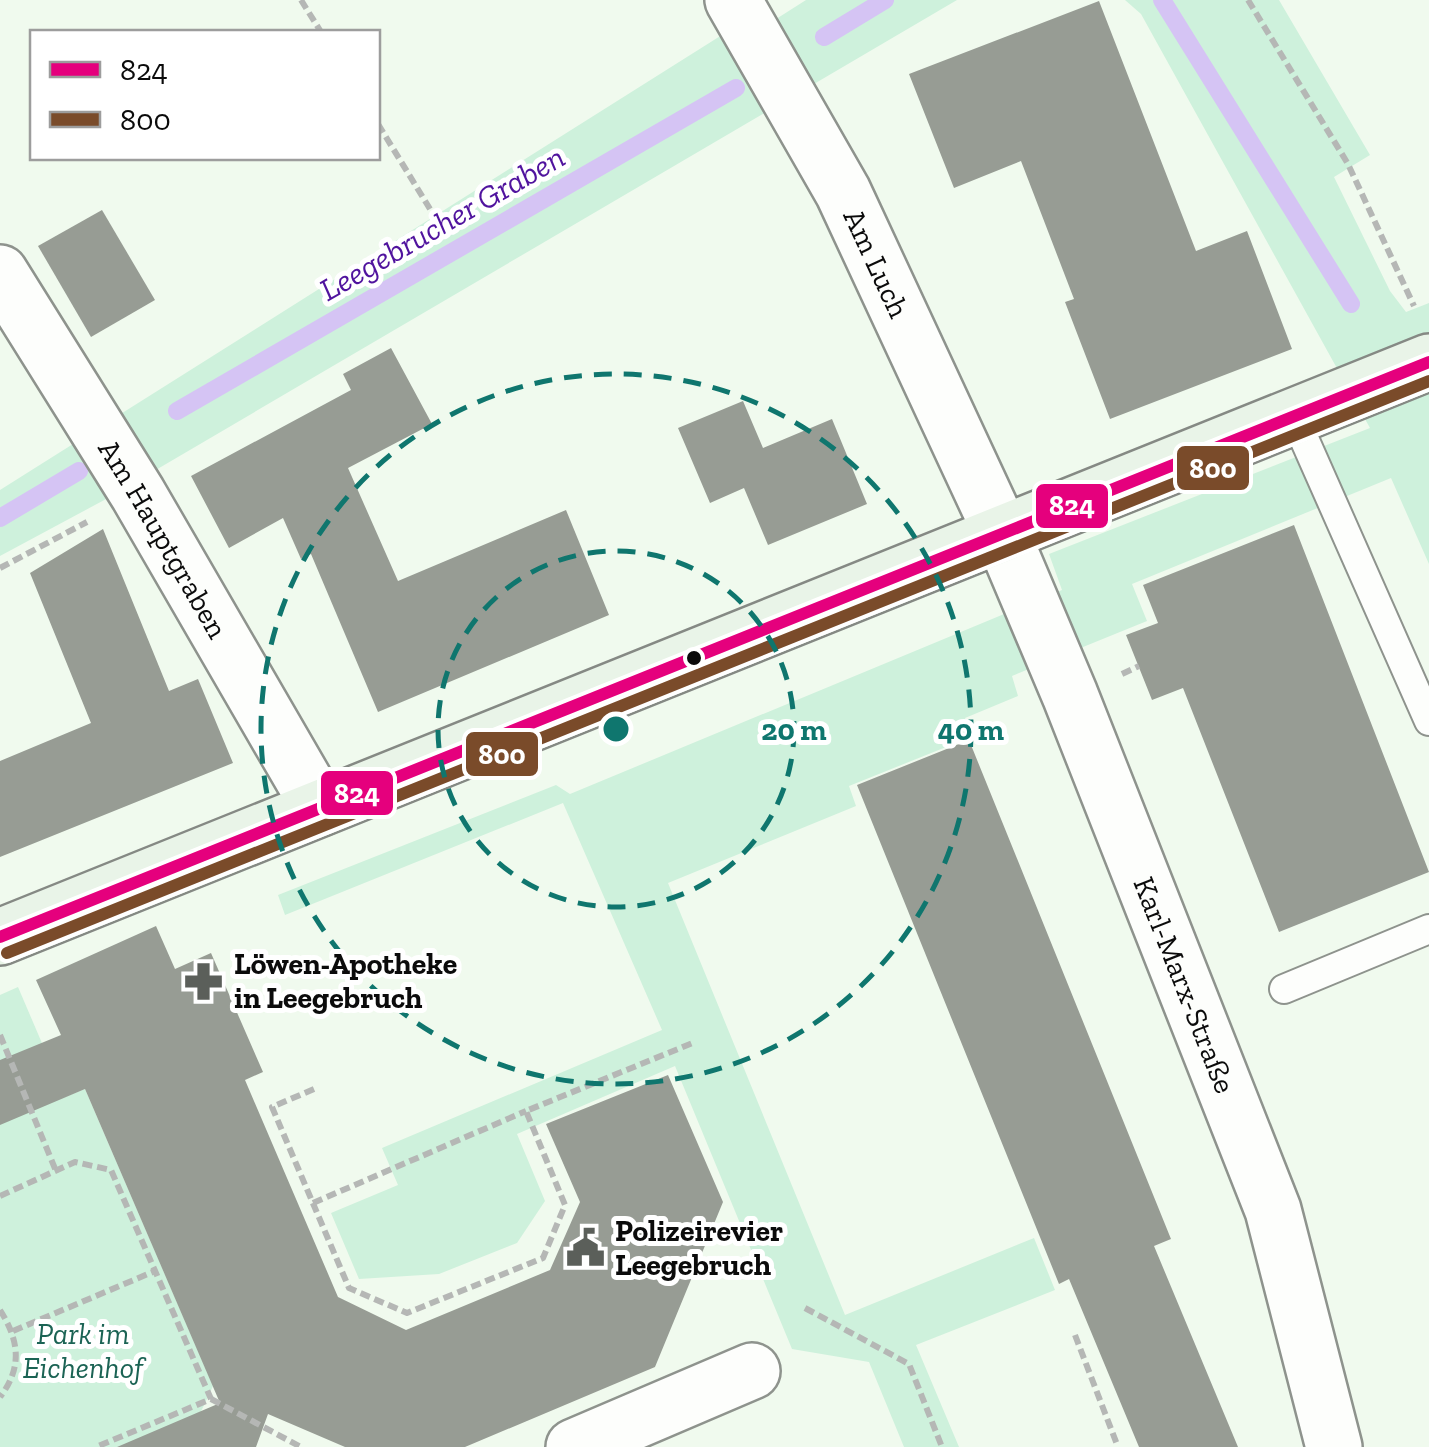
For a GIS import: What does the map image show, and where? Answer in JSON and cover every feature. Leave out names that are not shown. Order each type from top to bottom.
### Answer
[{"type":"street","name":"Am Luch","points":[[733,0],[843,192],[1002,534]]},
{"type":"street","name":"Am Hauptgraben","points":[[0,273],[138,494],[320,808]]},
{"type":"street","points":[[0,937],[1294,416],[1425,341]]},
{"type":"street","name":"Karl-Marx-Straße","points":[[1002,534],[1070,695],[1273,1210],[1334,1447]]},
{"type":"street","points":[[574,1447],[752,1371]]},
{"type":"lane","points":[[1294,416],[1429,721]]},
{"type":"lane","points":[[1284,989],[1429,929]]},
{"type":"path","points":[[301,0],[320,30]]},
{"type":"path","points":[[1248,0],[1348,164],[1425,341]]},
{"type":"path","points":[[380,127],[430,209]]},
{"type":"path","points":[[0,568],[138,494]]},
{"type":"path","points":[[0,1036],[56,1171]]},
{"type":"path","points":[[313,1203],[695,1042]]},
{"type":"path","points":[[314,1089],[272,1107],[349,1288],[407,1313],[543,1258],[565,1206],[526,1112]]},
{"type":"path","points":[[0,1196],[75,1162],[111,1170],[211,1399],[301,1447]]},
{"type":"path","points":[[13,1331],[155,1271]]},
{"type":"path","points":[[805,1308],[909,1364],[942,1447]]},
{"type":"path","points":[[0,1310],[13,1331],[17,1360],[13,1378],[0,1397]]},
{"type":"path","points":[[1075,1335],[1118,1447]]},
{"type":"path","points":[[96,1447],[211,1399]]},
{"type":"green space","points":[[806,0],[957,0],[108,498],[0,556],[0,490],[733,28],[743,40]]},
{"type":"green space","points":[[1125,0],[1279,0],[1370,155],[1334,177],[1390,291],[1406,312],[1429,303],[1429,564],[1391,478],[1132,584],[1147,621],[1012,676],[1018,696],[965,718],[971,737],[849,786],[856,806],[668,883],[845,1315],[1034,1238],[1055,1290],[916,1345],[959,1447],[904,1447],[869,1362],[792,1349],[675,1066],[517,1134],[545,1201],[517,1243],[439,1274],[359,1279],[331,1213],[398,1185],[382,1148],[662,1030],[563,803],[285,915],[278,895],[556,785],[570,794],[1062,590],[1049,554],[1370,428],[1141,14]]},
{"type":"green space","name":"Park im Eichenhof","points":[[18,987],[65,1097],[85,1089],[213,1386],[188,1439],[117,1447],[0,1447],[0,995]]},
{"type":"building","points":[[1099,1],[1196,251],[1247,231],[1292,349],[1110,419],[1065,302],[1074,299],[1021,161],[954,188],[909,74]]},
{"type":"building","points":[[102,210],[155,300],[91,337],[38,246]]},
{"type":"building","points":[[391,348],[432,424],[348,468],[398,581],[566,510],[609,615],[378,712],[311,554],[301,559],[283,518],[229,548],[191,476],[351,390],[343,374]]},
{"type":"building","points":[[743,401],[763,448],[832,419],[867,504],[768,545],[744,488],[710,503],[678,428]]},
{"type":"building","points":[[1294,525],[1429,872],[1279,932],[1183,688],[1152,700],[1126,635],[1158,623],[1143,585]]},
{"type":"building","points":[[103,529],[169,691],[198,679],[233,763],[0,857],[0,761],[91,723],[30,573]]},
{"type":"building","points":[[969,740],[1171,1239],[1154,1246],[1238,1447],[1139,1447],[1069,1279],[1059,1284],[857,785]]},
{"type":"building","points":[[156,926],[175,969],[211,953],[263,1072],[245,1080],[338,1297],[406,1330],[550,1270],[580,1202],[546,1124],[668,1075],[723,1202],[655,1367],[465,1447],[345,1447],[268,1414],[256,1447],[117,1447],[220,1403],[85,1089],[0,1125],[0,1060],[61,1035],[36,980]]},
{"type":"waterway","name":"Leegebrucher Graben","points":[[824,37],[885,0]]},
{"type":"waterway","name":"Leegebrucher Graben","points":[[1162,0],[1351,304]]},
{"type":"waterway","name":"Leegebrucher Graben","points":[[177,411],[736,88]]},
{"type":"waterway","name":"Leegebrucher Graben","points":[[0,518],[79,471]]},
{"type":"transit line","name":"824","points":[[0,937],[1429,362]]},
{"type":"transit line","name":"800","points":[[7,953],[1429,381]]},
{"type":"place","name":"Löwen-Apotheke in Leegebruch","points":[[204,981]]},
{"type":"place","name":"Polizeirevier Leegebruch","points":[[585,1248]]}]
